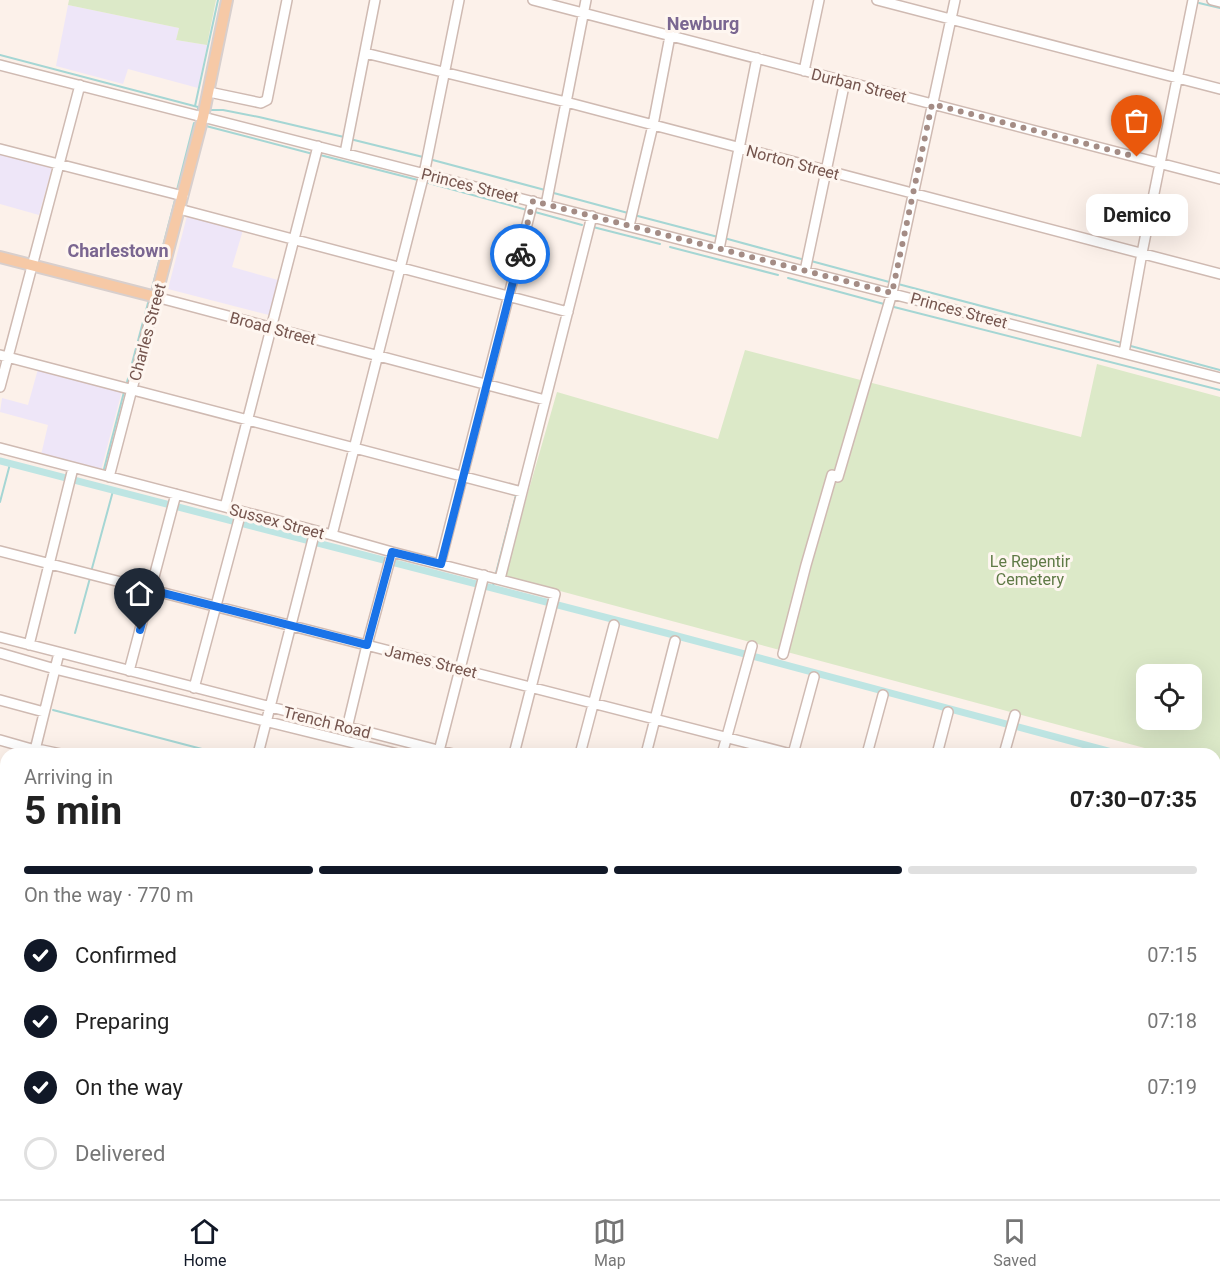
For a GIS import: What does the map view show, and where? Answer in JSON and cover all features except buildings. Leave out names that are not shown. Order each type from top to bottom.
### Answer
[{"type":"main road","name":"Charles Street","points":[[156,297],[209,92],[227,0]]},
{"type":"main road","name":"Broad Street","points":[[0,257],[156,297]]},
{"type":"street","points":[[209,92],[264,103],[267,99],[287,0]]},
{"type":"street","points":[[345,153],[375,0]]},
{"type":"street","points":[[332,535],[424,174],[459,0]]},
{"type":"street","name":"Durban Street","points":[[533,0],[1220,179]]},
{"type":"street","points":[[546,205],[586,0]]},
{"type":"street","points":[[804,71],[819,0]]},
{"type":"street","points":[[877,0],[1220,89]]},
{"type":"street","points":[[783,654],[832,475],[838,477],[893,286],[955,0]]},
{"type":"street","points":[[1124,353],[1193,0]]},
{"type":"street","points":[[1212,0],[1220,2]]},
{"type":"street","points":[[630,223],[653,125],[670,36]]},
{"type":"street","name":"Norton Street","points":[[365,53],[566,102],[1220,274]]},
{"type":"street","points":[[719,246],[757,58]]},
{"type":"street","name":"Princes Street","points":[[0,64],[546,205],[630,223],[805,268],[893,286],[1124,353],[1220,378]]},
{"type":"street","points":[[805,268],[845,81]]},
{"type":"street","points":[[0,387],[4,356],[32,266],[80,85]]},
{"type":"street","points":[[225,507],[318,146]]},
{"type":"street","points":[[0,149],[183,196]]},
{"type":"street","points":[[441,564],[533,201]]},
{"type":"street","points":[[179,209],[568,312]]},
{"type":"street","points":[[500,579],[592,216]]},
{"type":"street","name":"Broad Street","points":[[156,297],[545,400]]},
{"type":"street","name":"Charles Street","points":[[109,477],[156,297]]},
{"type":"street","points":[[4,356],[522,492]]},
{"type":"street","name":"Sussex Street","points":[[0,448],[73,471],[109,477],[176,497],[225,507],[240,515],[314,534],[332,535],[555,594],[531,687]]},
{"type":"street","points":[[29,645],[73,471]]},
{"type":"street","points":[[129,671],[176,497]]},
{"type":"street","points":[[194,688],[240,515]]},
{"type":"street","points":[[260,748],[314,534]]},
{"type":"street","name":"James Street","points":[[0,551],[768,748]]},
{"type":"street","points":[[347,728],[392,552]]},
{"type":"street","points":[[440,748],[484,575]]},
{"type":"street","points":[[582,748],[614,625]]},
{"type":"street","name":"Trench Road","points":[[0,637],[427,748]]},
{"type":"street","points":[[648,748],[675,641]]},
{"type":"street","points":[[724,748],[752,646]]},
{"type":"street","points":[[0,652],[55,669],[373,748]]},
{"type":"street","points":[[35,748],[59,653]]},
{"type":"street","points":[[794,748],[814,677]]},
{"type":"street","points":[[516,748],[531,687]]},
{"type":"street","points":[[869,748],[883,695]]},
{"type":"street","points":[[0,700],[44,712]]},
{"type":"street","points":[[939,748],[948,712]]},
{"type":"street","points":[[1006,748],[1013,720]]},
{"type":"street","points":[[0,740],[23,748]]},
{"type":"shaded area","points":[[68,5],[179,28],[176,40],[207,45],[198,88],[128,69],[123,84],[56,66]]},
{"type":"shaded area","points":[[0,151],[53,164],[39,215],[0,204]]},
{"type":"shaded area","points":[[187,216],[243,230],[232,267],[278,280],[269,315],[168,289]]},
{"type":"shaded area","points":[[38,369],[122,391],[101,470],[41,455],[48,425],[0,412],[2,398],[28,405]]},
{"type":"green space","points":[[69,0],[216,0],[207,45],[176,40],[179,28],[68,5]]},
{"type":"green space","name":"Le Repentir Cemetery","points":[[745,350],[1081,437],[1097,364],[1220,397],[1220,748],[1145,748],[504,576],[557,392],[718,439]]},
{"type":"waterway","points":[[195,106],[218,0]]},
{"type":"waterway","points":[[1199,3],[1220,8]]},
{"type":"waterway","points":[[0,55],[198,107],[198,111]]},
{"type":"waterway","points":[[211,110],[259,117],[344,137]]},
{"type":"waterway","points":[[177,190],[195,123]]},
{"type":"waterway","points":[[206,126],[313,154]]},
{"type":"waterway","points":[[350,139],[423,157]]},
{"type":"waterway","points":[[320,155],[418,180]]},
{"type":"waterway","points":[[429,159],[545,190]]},
{"type":"waterway","points":[[425,182],[527,210]]},
{"type":"waterway","points":[[550,192],[628,213]]},
{"type":"waterway","points":[[151,292],[176,196]]},
{"type":"waterway","points":[[535,212],[582,225]]},
{"type":"waterway","points":[[634,215],[718,237]]},
{"type":"waterway","points":[[593,227],[660,244]]},
{"type":"waterway","points":[[724,238],[805,260]]},
{"type":"waterway","points":[[670,247],[778,275]]},
{"type":"waterway","points":[[811,261],[893,283]]},
{"type":"waterway","points":[[788,278],[884,304]]},
{"type":"waterway","points":[[898,284],[1122,343]]},
{"type":"waterway","points":[[126,386],[148,303]]},
{"type":"waterway","points":[[894,307],[1220,390]]},
{"type":"waterway","points":[[1127,345],[1220,370]]},
{"type":"waterway","points":[[104,469],[124,392]]},
{"type":"waterway","points":[[0,461],[666,633],[1097,748]]},
{"type":"waterway","points":[[0,502],[10,464]]},
{"type":"waterway","points":[[518,489],[522,475]]},
{"type":"waterway","points":[[91,572],[113,491]]},
{"type":"waterway","points":[[495,577],[516,495]]},
{"type":"waterway","points":[[75,633],[90,578]]},
{"type":"waterway","points":[[492,589],[494,582]]},
{"type":"waterway","points":[[53,710],[198,748]]},
{"type":"way so far","points":[[520,254],[533,201],[892,293],[932,104],[1137,157]]},
{"type":"place","name":"Demico","points":[[1137,157]]},
{"type":"district","name":"Newburg","points":[[703,24]]},
{"type":"district","name":"Charlestown","points":[[118,251]]},
{"type":"route","points":[[140,630],[151,590],[367,645],[392,552],[441,564],[520,254]]}]
